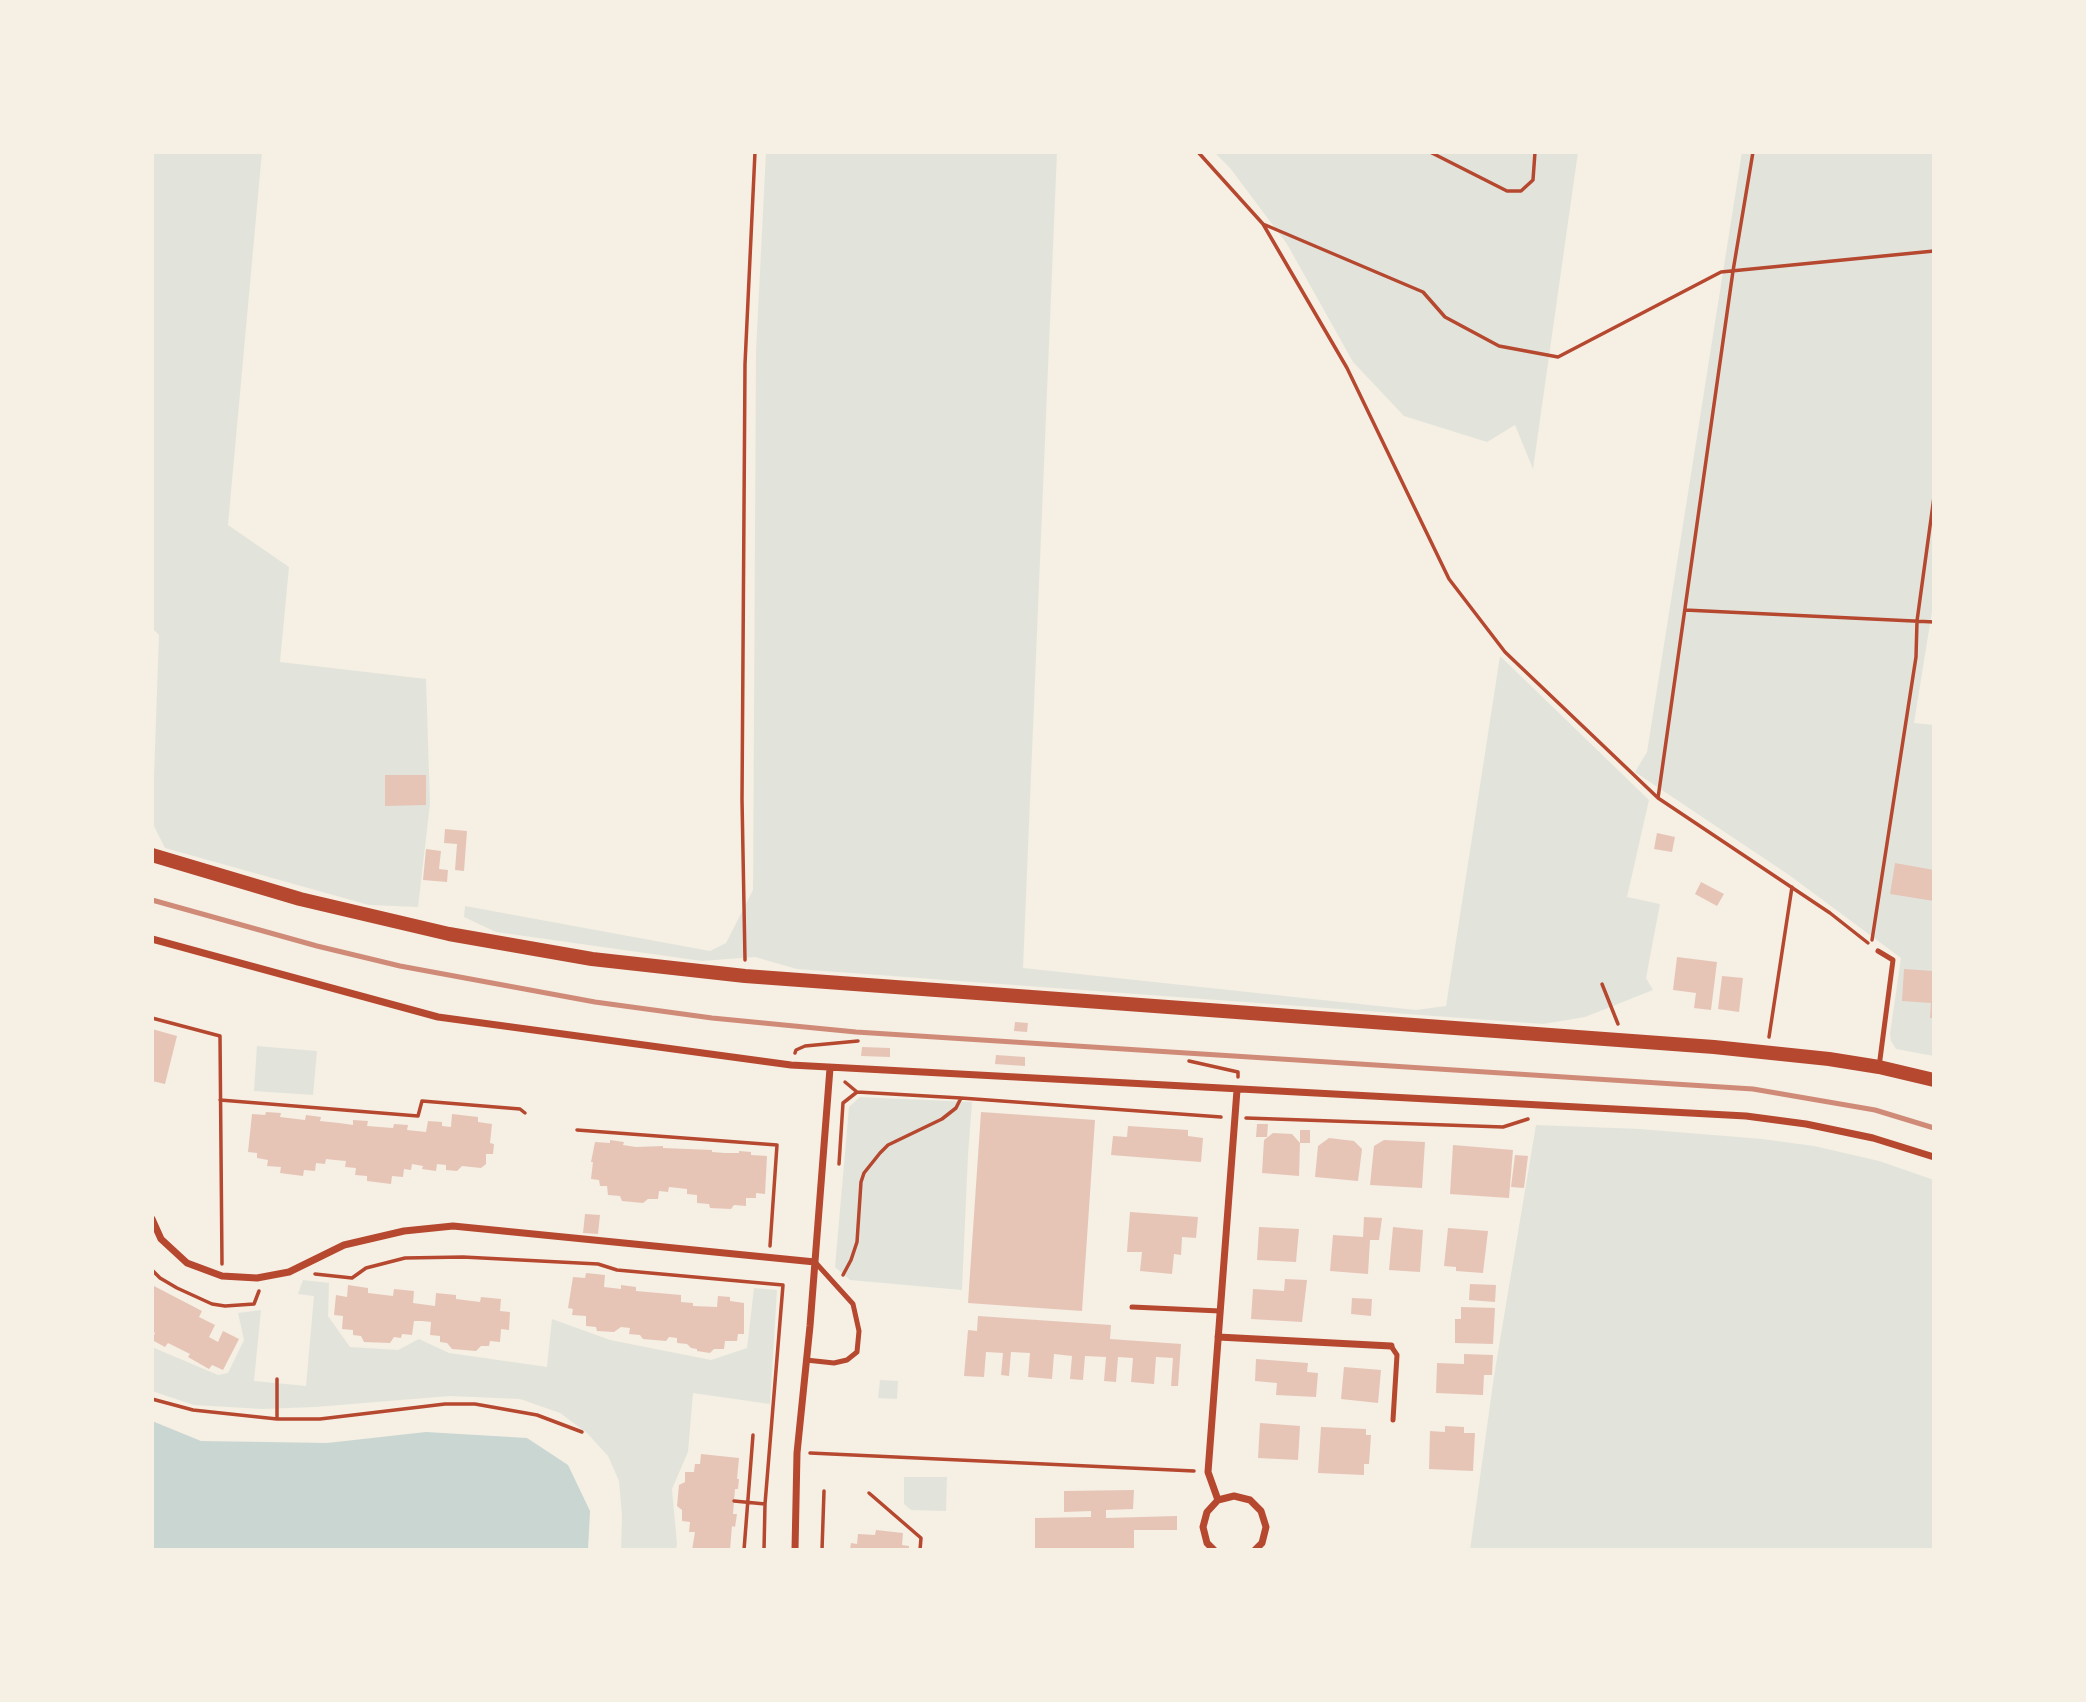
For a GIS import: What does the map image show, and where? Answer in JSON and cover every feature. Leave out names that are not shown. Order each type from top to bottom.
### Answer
[{"type":"main road","points":[[152,855],[300,899],[449,934],[592,959],[745,976],[1618,1040],[1829,1059],[1934,1080]]},
{"type":"street","points":[[152,939],[438,1017],[791,1065],[1746,1116],[1806,1124],[1873,1138],[1934,1157]]},
{"type":"street","points":[[795,1550],[797,1453],[830,1068]]},
{"type":"street","points":[[1218,1500],[1208,1472],[1237,1090]]},
{"type":"street","points":[[152,1219],[161,1239],[187,1263],[222,1276],[257,1278],[289,1272],[344,1245],[404,1231],[453,1226],[815,1262]]},
{"type":"street","points":[[1219,1337],[1391,1346]]},
{"type":"street","points":[[1214,1550],[1207,1543],[1203,1527],[1207,1512],[1218,1500],[1234,1496],[1250,1500],[1261,1511],[1266,1527],[1262,1543],[1255,1550]]},
{"type":"lane","points":[[1878,951],[1893,960],[1879,1067]]},
{"type":"lane","points":[[806,1360],[834,1363],[847,1360],[857,1352],[859,1331],[853,1304],[815,1262]]},
{"type":"lane","points":[[1132,1307],[1220,1311]]},
{"type":"lane","points":[[1391,1346],[1397,1355],[1393,1420]]},
{"type":"path","points":[[745,976],[742,799],[745,364],[755,152]]},
{"type":"path","points":[[1198,152],[1264,224],[1347,368],[1449,579],[1505,652],[1658,798],[1830,913],[1871,945],[1916,657],[1917,621],[1934,497]]},
{"type":"path","points":[[1430,152],[1507,191],[1521,191],[1533,180],[1535,152]]},
{"type":"path","points":[[1658,798],[1733,271],[1753,152]]},
{"type":"path","points":[[1264,224],[1423,292],[1445,317],[1499,346],[1558,357],[1721,272],[1934,251]]},
{"type":"path","points":[[1685,610],[1934,622]]},
{"type":"path","points":[[1769,1037],[1791,887]]},
{"type":"path","points":[[1602,984],[1618,1022],[1618,1040]]},
{"type":"path","points":[[152,1018],[220,1036],[222,1276]]},
{"type":"path","points":[[791,1065],[796,1050],[805,1046],[858,1041]]},
{"type":"path","points":[[830,1068],[857,1092],[1235,1118],[1503,1127],[1531,1119]]},
{"type":"path","points":[[838,1170],[843,1103],[857,1092]]},
{"type":"path","points":[[838,1287],[857,1242],[861,1182],[864,1174],[888,1145],[943,1119],[956,1108],[961,1098]]},
{"type":"path","points":[[220,1100],[418,1116],[422,1101],[520,1109],[525,1113]]},
{"type":"path","points":[[577,1130],[777,1145],[769,1257]]},
{"type":"path","points":[[307,1274],[352,1278],[366,1268],[405,1258],[463,1257],[598,1264],[617,1270],[783,1285],[765,1504],[764,1550]]},
{"type":"path","points":[[152,1270],[177,1288],[212,1304],[254,1304],[260,1289]]},
{"type":"path","points":[[277,1379],[277,1419]]},
{"type":"path","points":[[152,1399],[193,1410],[277,1419],[320,1419],[445,1404],[475,1404],[537,1415],[582,1432]]},
{"type":"path","points":[[744,1550],[752,1435]]},
{"type":"path","points":[[797,1453],[1208,1472]]},
{"type":"path","points":[[822,1550],[824,1491]]},
{"type":"path","points":[[869,1493],[921,1538],[920,1550]]},
{"type":"path","points":[[734,1501],[765,1504]]},
{"type":"shaded area","points":[[152,152],[262,152],[228,525],[289,567],[280,662],[426,679],[430,804],[418,907],[369,905],[165,848],[152,822],[159,635],[152,628]]},
{"type":"shaded area","points":[[766,152],[1057,152],[1023,968],[1416,1010],[1446,1006],[1500,656],[1649,800],[1627,897],[1660,904],[1646,978],[1653,990],[1585,1017],[1543,1024],[797,969],[755,957],[702,961],[496,932],[464,917],[465,906],[710,951],[726,943],[753,890],[756,351]]},
{"type":"shaded area","points":[[1214,152],[1578,152],[1533,469],[1515,425],[1487,442],[1404,416],[1353,362],[1287,244],[1230,168]]},
{"type":"shaded area","points":[[1742,152],[1934,152],[1934,599],[1914,723],[1934,725],[1934,1056],[1896,1049],[1891,1041],[1901,958],[1789,875],[1635,772],[1647,752]]},
{"type":"shaded area","points":[[257,1046],[317,1051],[313,1095],[254,1091]]},
{"type":"shaded area","points":[[860,1097],[972,1102],[962,1290],[850,1280],[835,1267],[849,1107]]},
{"type":"shaded area","points":[[1536,1125],[1640,1129],[1814,1146],[1879,1161],[1934,1180],[1934,1550],[1470,1550],[1494,1376]]},
{"type":"shaded area","points":[[303,1280],[329,1283],[328,1316],[350,1347],[398,1350],[419,1339],[449,1353],[547,1367],[552,1319],[610,1340],[711,1360],[747,1348],[754,1288],[777,1290],[770,1404],[693,1393],[688,1452],[672,1489],[676,1550],[621,1550],[619,1481],[608,1456],[587,1433],[560,1413],[520,1399],[450,1396],[262,1409],[194,1405],[152,1391],[152,1347],[218,1375],[228,1373],[244,1340],[238,1313],[261,1310],[254,1381],[306,1386],[314,1296],[298,1294]]},
{"type":"shaded area","points":[[880,1380],[898,1381],[897,1399],[878,1398]]},
{"type":"shaded area","points":[[152,1421],[201,1441],[327,1443],[426,1432],[527,1438],[568,1465],[590,1511],[588,1550],[152,1550]]},
{"type":"shaded area","points":[[904,1477],[947,1477],[946,1511],[911,1510],[904,1504]]},
{"type":"building","points":[[385,775],[426,775],[426,805],[385,806]]},
{"type":"building","points":[[445,829],[467,831],[464,871],[455,870],[457,844],[444,843]]},
{"type":"building","points":[[1657,833],[1675,837],[1672,852],[1654,849]]},
{"type":"building","points":[[426,849],[441,851],[439,869],[448,870],[447,882],[423,880]]},
{"type":"building","points":[[1895,863],[1934,870],[1934,901],[1890,894]]},
{"type":"building","points":[[1701,882],[1724,894],[1717,906],[1695,894]]},
{"type":"building","points":[[1677,957],[1717,962],[1711,1010],[1694,1008],[1696,993],[1673,990]]},
{"type":"building","points":[[1904,969],[1934,971],[1934,1018],[1930,1018],[1931,1003],[1902,1001]]},
{"type":"building","points":[[1722,976],[1743,978],[1739,1012],[1718,1009]]},
{"type":"building","points":[[1015,1022],[1028,1023],[1027,1032],[1014,1031]]},
{"type":"building","points":[[152,1029],[177,1036],[165,1084],[152,1081]]},
{"type":"building","points":[[862,1047],[890,1048],[890,1057],[861,1056]]},
{"type":"building","points":[[996,1055],[1025,1057],[1025,1066],[995,1064]]},
{"type":"building","points":[[266,1112],[305,1120],[306,1115],[321,1117],[320,1121],[353,1125],[353,1120],[368,1121],[367,1126],[393,1128],[394,1124],[408,1125],[407,1130],[426,1132],[428,1121],[442,1122],[442,1126],[451,1127],[452,1114],[478,1117],[478,1122],[492,1124],[490,1143],[494,1144],[493,1154],[486,1154],[486,1164],[481,1168],[462,1166],[457,1171],[446,1170],[446,1165],[437,1164],[436,1171],[412,1164],[411,1170],[404,1169],[403,1177],[392,1176],[391,1184],[367,1181],[367,1176],[355,1175],[356,1168],[345,1167],[346,1161],[326,1159],[325,1164],[316,1163],[315,1171],[304,1170],[303,1176],[280,1173],[281,1167],[267,1166],[268,1160],[257,1158],[257,1153],[248,1152],[252,1114],[265,1115]]},
{"type":"building","points":[[981,1112],[1095,1120],[1082,1311],[968,1303]]},
{"type":"building","points":[[1257,1124],[1268,1124],[1267,1137],[1256,1137]]},
{"type":"building","points":[[1128,1126],[1188,1130],[1188,1136],[1203,1138],[1201,1162],[1111,1155],[1113,1136],[1127,1137]]},
{"type":"building","points":[[1300,1130],[1310,1130],[1310,1143],[1300,1143]]},
{"type":"building","points":[[1273,1133],[1292,1134],[1300,1143],[1299,1176],[1262,1173],[1264,1140]]},
{"type":"building","points":[[1329,1138],[1354,1141],[1362,1149],[1358,1181],[1315,1177],[1318,1146]]},
{"type":"building","points":[[610,1140],[636,1147],[663,1146],[725,1153],[739,1151],[767,1156],[765,1194],[756,1193],[756,1198],[746,1198],[746,1206],[734,1205],[731,1209],[710,1208],[709,1204],[697,1203],[697,1195],[687,1194],[687,1189],[669,1187],[668,1192],[659,1191],[658,1199],[648,1199],[643,1203],[622,1201],[620,1196],[608,1195],[607,1186],[600,1186],[599,1180],[591,1179],[595,1142],[610,1143]]},
{"type":"building","points":[[1384,1140],[1425,1142],[1422,1188],[1370,1185],[1374,1146]]},
{"type":"building","points":[[1453,1145],[1513,1150],[1509,1198],[1450,1194]]},
{"type":"building","points":[[1515,1155],[1528,1156],[1524,1188],[1511,1187]]},
{"type":"building","points":[[1130,1212],[1198,1217],[1196,1238],[1182,1237],[1181,1255],[1174,1254],[1172,1274],[1140,1271],[1142,1252],[1127,1252]]},
{"type":"building","points":[[585,1214],[600,1215],[598,1234],[583,1233]]},
{"type":"building","points":[[1364,1217],[1382,1218],[1379,1240],[1370,1240],[1368,1274],[1330,1271],[1333,1235],[1363,1237]]},
{"type":"building","points":[[1259,1227],[1299,1229],[1296,1262],[1257,1260]]},
{"type":"building","points":[[1393,1227],[1423,1230],[1420,1272],[1389,1270]]},
{"type":"building","points":[[1448,1228],[1488,1231],[1483,1273],[1456,1271],[1456,1267],[1444,1266]]},
{"type":"building","points":[[586,1273],[605,1275],[604,1287],[621,1289],[621,1285],[636,1287],[636,1291],[681,1295],[681,1302],[693,1303],[693,1306],[717,1307],[718,1296],[730,1297],[730,1301],[744,1303],[744,1334],[738,1334],[737,1341],[725,1341],[724,1349],[714,1349],[710,1353],[677,1343],[677,1338],[669,1337],[666,1341],[643,1339],[640,1335],[629,1334],[630,1328],[621,1327],[614,1332],[597,1331],[596,1327],[586,1326],[586,1316],[572,1315],[573,1309],[568,1308],[573,1277],[585,1278]]},
{"type":"building","points":[[1285,1279],[1307,1280],[1302,1322],[1251,1319],[1253,1289],[1284,1291]]},
{"type":"building","points":[[1470,1284],[1496,1285],[1495,1302],[1469,1300]]},
{"type":"building","points":[[152,1285],[202,1311],[199,1317],[215,1325],[209,1337],[218,1342],[223,1331],[239,1339],[223,1370],[212,1365],[209,1369],[188,1357],[190,1354],[168,1343],[165,1347],[152,1340],[155,1333],[152,1331]]},
{"type":"building","points":[[348,1285],[368,1288],[368,1293],[393,1296],[394,1289],[414,1291],[413,1303],[435,1306],[436,1293],[480,1302],[481,1297],[501,1299],[500,1311],[510,1312],[509,1330],[501,1329],[500,1342],[490,1341],[489,1346],[481,1346],[476,1351],[452,1349],[447,1343],[440,1342],[440,1336],[430,1335],[431,1322],[422,1321],[414,1321],[412,1335],[402,1334],[401,1338],[394,1337],[390,1343],[364,1342],[361,1336],[353,1335],[353,1330],[342,1329],[343,1316],[334,1315],[336,1295],[347,1297]]},
{"type":"building","points":[[1352,1298],[1372,1299],[1371,1316],[1351,1314]]},
{"type":"building","points":[[1461,1307],[1495,1308],[1493,1344],[1455,1343],[1455,1319],[1461,1319]]},
{"type":"building","points":[[978,1316],[1111,1325],[1110,1339],[1181,1344],[1178,1386],[1171,1386],[1173,1358],[1156,1357],[1154,1384],[1131,1382],[1133,1358],[1118,1357],[1116,1382],[1104,1381],[1106,1357],[1085,1356],[1083,1380],[1070,1379],[1072,1356],[1054,1354],[1052,1379],[1028,1377],[1030,1353],[1011,1352],[1009,1376],[1001,1375],[1003,1353],[986,1352],[984,1377],[964,1376],[968,1330],[977,1331]]},
{"type":"building","points":[[1464,1354],[1493,1355],[1492,1375],[1484,1375],[1483,1395],[1436,1393],[1437,1363],[1464,1364]]},
{"type":"building","points":[[1256,1359],[1308,1363],[1307,1372],[1318,1373],[1316,1397],[1276,1395],[1277,1383],[1255,1381]]},
{"type":"building","points":[[1344,1367],[1381,1370],[1378,1403],[1341,1399]]},
{"type":"building","points":[[1260,1423],[1300,1426],[1298,1460],[1258,1458]]},
{"type":"building","points":[[1445,1426],[1464,1427],[1464,1433],[1475,1433],[1473,1471],[1429,1469],[1430,1431],[1445,1432]]},
{"type":"building","points":[[1321,1427],[1366,1429],[1366,1435],[1371,1435],[1369,1464],[1364,1464],[1364,1475],[1318,1473]]},
{"type":"building","points":[[701,1454],[739,1458],[738,1489],[735,1489],[733,1514],[737,1514],[735,1527],[732,1526],[730,1550],[692,1550],[695,1532],[689,1532],[690,1522],[682,1521],[682,1510],[677,1506],[679,1485],[685,1482],[685,1472],[694,1472],[695,1464],[700,1464]]},
{"type":"building","points":[[1134,1490],[1133,1509],[1106,1510],[1106,1518],[1177,1516],[1177,1530],[1134,1530],[1134,1550],[1035,1550],[1035,1518],[1091,1517],[1091,1511],[1064,1512],[1064,1491]]},
{"type":"building","points":[[876,1530],[903,1533],[902,1545],[909,1546],[909,1550],[850,1550],[851,1543],[857,1544],[858,1534],[875,1535]]},
{"type":"railway","points":[[152,900],[400,966],[595,1002],[712,1018],[856,1032],[1753,1089],[1875,1110],[1934,1128]]}]
